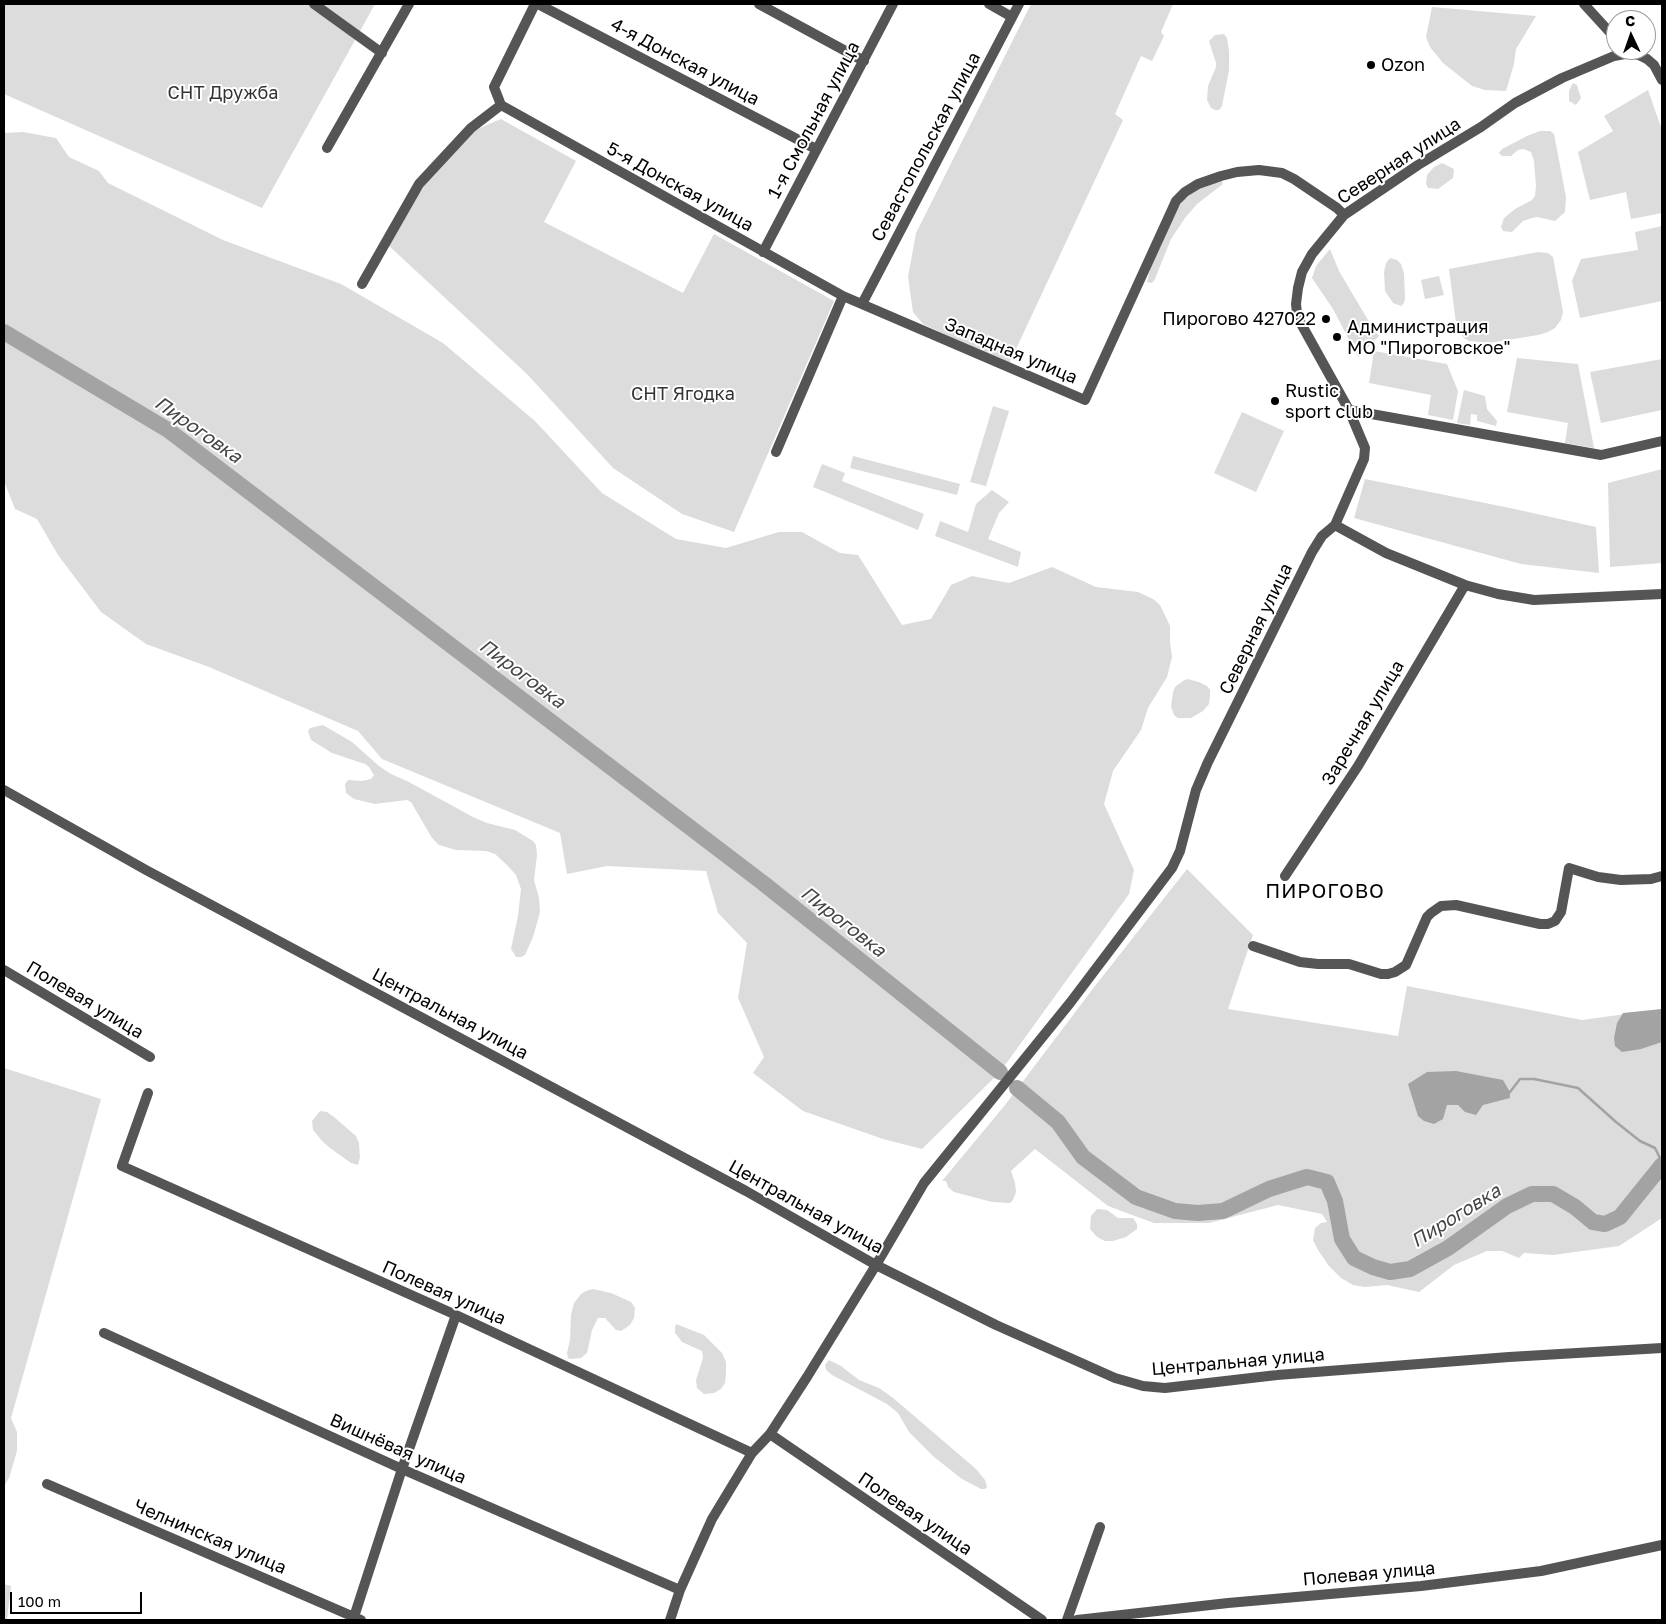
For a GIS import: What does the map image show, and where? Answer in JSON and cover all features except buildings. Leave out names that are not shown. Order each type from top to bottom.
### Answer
[{"type":"street","points":[[314,4],[382,53]]},
{"type":"street","points":[[327,148],[409,4]]},
{"type":"street","points":[[362,284],[419,184],[471,128],[501,105],[494,87],[534,4]]},
{"type":"street","name":"4-я Донская улица","points":[[538,4],[816,149]]},
{"type":"street","points":[[759,4],[864,61]]},
{"type":"street","name":"1-я Смольная улица","points":[[763,252],[893,4]]},
{"type":"street","points":[[989,4],[1012,17]]},
{"type":"street","name":"Севастопольская улица","points":[[862,304],[1019,4]]},
{"type":"street","points":[[1584,4],[1606,28]]},
{"type":"street","name":"Северная улица","points":[[670,1620],[680,1590],[712,1519],[752,1453],[770,1434],[876,1265],[924,1183],[1070,1003],[1172,868],[1180,851],[1196,790],[1208,762],[1312,552],[1322,536],[1336,525],[1364,459],[1365,448],[1349,410],[1299,320],[1296,304],[1298,288],[1302,272],[1312,254],[1344,214],[1418,165],[1481,127],[1515,103],[1575,72],[1606,59]]},
{"type":"street","name":"Северная улица","points":[[1648,60],[1654,65],[1662,80]]},
{"type":"street","name":"5-я Донская улица","points":[[501,105],[843,296]]},
{"type":"street","name":"Западная улица","points":[[843,296],[1085,400],[1176,201],[1186,192],[1198,184],[1221,176],[1237,172],[1268,171],[1282,173],[1294,179],[1344,214]]},
{"type":"street","points":[[776,452],[843,296]]},
{"type":"street","points":[[1349,410],[1601,455],[1662,441]]},
{"type":"street","points":[[1336,525],[1386,553],[1465,585],[1498,594],[1534,600],[1662,594]]},
{"type":"street","name":"Заречная улица","points":[[1285,876],[1358,766],[1465,585]]},
{"type":"street","name":"Центральная улица","points":[[4,790],[146,870],[746,1191],[876,1265],[996,1325],[1115,1378],[1143,1386],[1165,1388],[1277,1375],[1509,1357],[1662,1348]]},
{"type":"street","points":[[1253,946],[1300,962],[1349,964],[1381,974],[1388,974],[1406,965],[1427,917],[1441,906],[1456,905],[1540,924],[1548,924],[1555,921],[1561,912],[1569,868],[1598,877],[1621,880],[1651,879],[1662,876]]},
{"type":"street","name":"Полевая улица","points":[[4,970],[150,1058]]},
{"type":"street","name":"Полевая улица","points":[[148,1093],[122,1166],[456,1315],[752,1453]]},
{"type":"street","points":[[356,1619],[402,1469],[456,1315]]},
{"type":"street","name":"Вишнёвая улица","points":[[104,1333],[402,1469],[680,1590]]},
{"type":"street","name":"Полевая улица","points":[[770,1434],[1042,1620]]},
{"type":"street","name":"Челнинская улица","points":[[47,1484],[356,1619]]},
{"type":"street","points":[[1067,1620],[1100,1527]]},
{"type":"street","name":"Полевая улица","points":[[1077,1620],[1228,1603],[1421,1586],[1540,1571],[1662,1545]]},
{"type":"green space","name":"СНТ Дружба","points":[[4,4],[375,4],[262,208],[4,94]]},
{"type":"green space","points":[[1031,4],[1173,4],[1161,32],[1164,36],[1152,61],[1141,56],[1115,114],[1123,120],[1009,364],[923,324],[913,312],[908,277],[916,233]]},
{"type":"green space","points":[[1432,7],[1536,16],[1516,49],[1514,64],[1506,91],[1485,90],[1472,86],[1443,63],[1430,47],[1426,37]]},
{"type":"green space","points":[[1224,34],[1227,38],[1229,51],[1229,70],[1222,106],[1219,110],[1215,110],[1211,108],[1207,100],[1208,86],[1216,67],[1209,41],[1215,35]]},
{"type":"green space","points":[[1573,83],[1577,85],[1581,98],[1576,105],[1569,101],[1569,91]]},
{"type":"green space","points":[[1648,90],[1662,130],[1662,213],[1631,219],[1626,192],[1590,200],[1578,152],[1613,131],[1604,116]]},
{"type":"green space","name":"СНТ Ягодка","points":[[501,119],[576,161],[544,222],[683,293],[714,234],[834,301],[734,532],[682,514],[613,468],[527,374],[388,245],[426,182],[473,131]]},
{"type":"green space","points":[[1540,131],[1550,131],[1554,134],[1566,197],[1565,212],[1555,221],[1537,217],[1523,221],[1512,232],[1503,231],[1501,227],[1504,218],[1515,209],[1532,200],[1535,196],[1536,186],[1534,161],[1531,152],[1523,149],[1518,150],[1511,156],[1502,156],[1499,153],[1502,149]]},
{"type":"green space","points":[[23,132],[56,138],[69,157],[99,171],[108,183],[223,240],[341,284],[443,343],[535,421],[602,493],[676,539],[726,548],[779,532],[802,532],[840,553],[858,555],[902,625],[931,619],[951,585],[972,576],[1009,583],[1052,567],[1096,587],[1138,592],[1153,599],[1160,605],[1170,626],[1172,657],[1167,677],[1148,708],[1141,730],[1113,771],[1104,804],[1134,870],[1129,894],[1000,1072],[922,1149],[883,1139],[803,1111],[753,1073],[764,1057],[738,998],[747,943],[718,913],[706,871],[607,866],[567,874],[560,833],[382,759],[358,731],[209,667],[146,644],[101,612],[58,555],[37,519],[15,509],[4,481],[4,133]]},
{"type":"green space","points":[[1442,163],[1454,169],[1453,178],[1438,189],[1428,188],[1426,184],[1427,175],[1434,167]]},
{"type":"green space","points":[[1221,180],[1223,184],[1197,204],[1185,218],[1171,239],[1155,279],[1152,283],[1147,282],[1152,261],[1179,206],[1208,181]]},
{"type":"green space","points":[[1662,226],[1662,301],[1580,318],[1572,281],[1581,259],[1638,250],[1635,232]]},
{"type":"green space","points":[[1330,249],[1339,271],[1379,336],[1358,357],[1333,309],[1312,278],[1316,266]]},
{"type":"green space","points":[[1538,252],[1548,253],[1553,257],[1563,312],[1561,320],[1555,328],[1538,335],[1489,343],[1469,341],[1464,338],[1459,332],[1456,323],[1449,269]]},
{"type":"green space","points":[[1390,258],[1397,260],[1401,264],[1404,273],[1405,298],[1401,306],[1393,303],[1385,291],[1384,272],[1386,263]]},
{"type":"green space","points":[[1439,276],[1444,295],[1425,299],[1421,280]]},
{"type":"green space","points":[[1374,351],[1447,364],[1458,391],[1453,420],[1428,415],[1431,395],[1369,383]]},
{"type":"green space","points":[[1517,358],[1578,364],[1594,448],[1565,443],[1568,423],[1507,412]]},
{"type":"green space","points":[[1662,359],[1662,410],[1601,423],[1590,372]]},
{"type":"green space","points":[[1464,390],[1485,396],[1487,409],[1497,421],[1496,426],[1477,421],[1477,415],[1471,414],[1470,425],[1457,423]]},
{"type":"green space","points":[[993,406],[1009,411],[986,486],[970,482]]},
{"type":"green space","points":[[1242,412],[1284,431],[1256,492],[1214,473]]},
{"type":"green space","points":[[853,456],[960,484],[957,495],[850,468]]},
{"type":"green space","points":[[822,464],[845,473],[842,481],[924,514],[918,530],[813,487]]},
{"type":"green space","points":[[1662,469],[1662,563],[1610,567],[1608,483]]},
{"type":"green space","points":[[1365,479],[1596,527],[1599,573],[1521,564],[1354,518]]},
{"type":"green space","points":[[992,490],[1009,502],[999,513],[988,539],[1021,552],[1018,567],[935,536],[940,521],[968,532],[976,504]]},
{"type":"green space","points":[[1187,679],[1207,686],[1210,690],[1209,704],[1203,711],[1191,718],[1178,718],[1174,715],[1171,706],[1173,692],[1175,687]]},
{"type":"green space","points":[[323,725],[352,742],[391,774],[473,817],[487,823],[515,830],[533,841],[536,845],[537,855],[534,880],[539,898],[540,912],[533,937],[525,955],[516,957],[511,949],[521,889],[516,875],[495,854],[486,851],[456,850],[439,845],[432,838],[411,802],[407,800],[375,804],[354,799],[346,793],[345,784],[348,780],[362,781],[371,779],[374,775],[365,764],[332,753],[311,740],[308,731],[310,728]]},
{"type":"green space","points":[[1187,869],[1253,935],[1228,1009],[1398,1036],[1407,986],[1582,1020],[1662,1009],[1662,1218],[1619,1246],[1553,1255],[1524,1253],[1519,1258],[1502,1251],[1487,1251],[1454,1265],[1419,1292],[1387,1285],[1365,1287],[1353,1285],[1341,1278],[1329,1266],[1313,1240],[1315,1228],[1321,1223],[1327,1222],[1322,1214],[1278,1205],[1209,1223],[1154,1223],[1108,1206],[1035,1149],[1011,1171],[1016,1192],[1010,1203],[992,1202],[954,1192],[948,1187],[946,1181],[942,1181],[1005,1105]]},
{"type":"green space","points":[[4,1068],[101,1099],[11,1418],[17,1432],[17,1451],[9,1478],[4,1486]]},
{"type":"green space","points":[[320,1111],[327,1112],[356,1136],[359,1143],[360,1157],[358,1165],[351,1163],[330,1148],[313,1130],[312,1121]]},
{"type":"green space","points":[[1097,1209],[1107,1210],[1118,1218],[1133,1218],[1137,1224],[1137,1229],[1126,1237],[1113,1241],[1105,1241],[1097,1237],[1090,1229],[1091,1216]]},
{"type":"green space","points":[[593,1289],[611,1293],[631,1302],[635,1308],[634,1318],[630,1325],[621,1331],[616,1330],[605,1318],[598,1318],[592,1330],[587,1353],[581,1358],[570,1359],[567,1353],[574,1303],[581,1294]]},
{"type":"green space","points":[[676,1324],[704,1335],[722,1353],[726,1362],[726,1374],[725,1383],[721,1389],[714,1393],[704,1394],[697,1388],[696,1380],[703,1358],[702,1351],[682,1342],[675,1333]]},
{"type":"green space","points":[[829,1360],[841,1366],[859,1380],[879,1388],[892,1397],[976,1469],[985,1480],[987,1487],[981,1489],[962,1479],[934,1457],[909,1432],[898,1413],[887,1404],[826,1370],[825,1365]]},
{"type":"green space","points":[[4,1584],[11,1586],[7,1620],[4,1620]]},
{"type":"shaded area","points":[[1662,1009],[1662,1042],[1641,1049],[1622,1052],[1615,1046],[1614,1038],[1617,1023],[1623,1013]]},
{"type":"shaded area","points":[[1456,1071],[1503,1080],[1510,1092],[1510,1098],[1483,1105],[1476,1115],[1465,1112],[1458,1105],[1447,1105],[1443,1119],[1434,1124],[1424,1121],[1418,1116],[1408,1084],[1427,1072]]},
{"type":"waterway","name":"Пироговка","points":[[4,332],[168,430],[763,883],[1000,1072]]},
{"type":"waterway","points":[[1510,1092],[1520,1079],[1534,1079],[1578,1088],[1640,1141],[1655,1148],[1662,1159]]},
{"type":"waterway","name":"Пироговка","points":[[1017,1088],[1058,1122],[1083,1157],[1136,1197],[1175,1211],[1198,1213],[1223,1211],[1269,1189],[1307,1177],[1327,1182],[1335,1201],[1342,1239],[1354,1258],[1373,1267],[1390,1272],[1410,1269],[1448,1248],[1507,1206],[1532,1194],[1553,1194],[1575,1207],[1593,1222],[1605,1224],[1620,1217],[1662,1165]]},
{"type":"place","name":"Ozon","points":[[1371,65]]},
{"type":"place","name":"Пирогово 427022","points":[[1326,319]]},
{"type":"place","name":"Администрация МО \"Пироговское\"","points":[[1337,337]]},
{"type":"place","name":"Rustic sport club","points":[[1275,401]]},
{"type":"district","name":"ПИРОГОВО","points":[[1325,892]]}]
